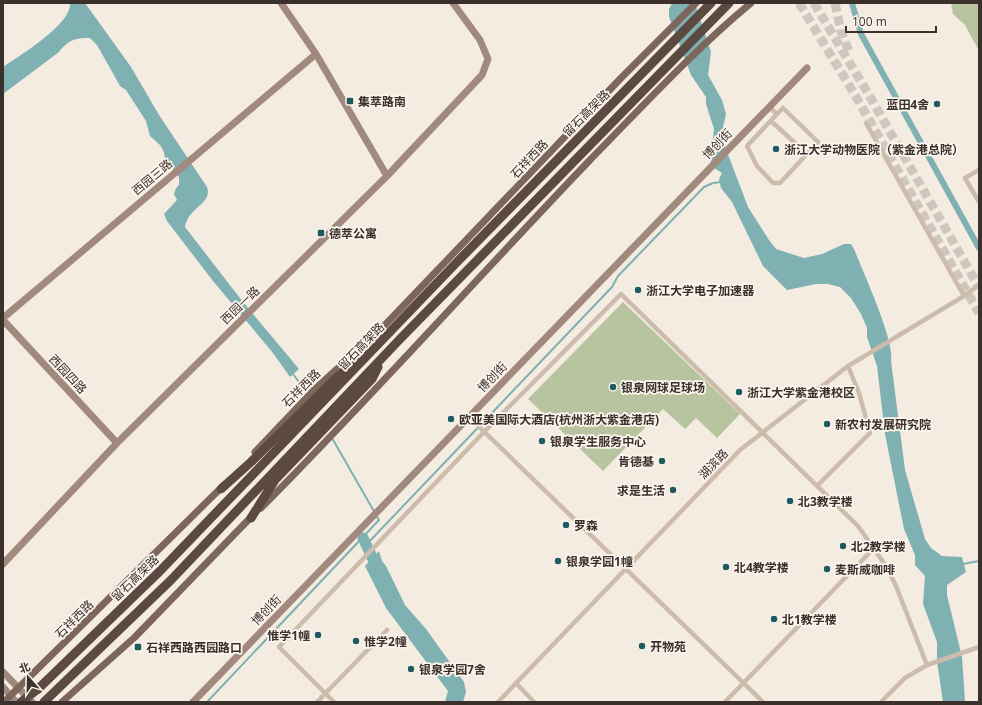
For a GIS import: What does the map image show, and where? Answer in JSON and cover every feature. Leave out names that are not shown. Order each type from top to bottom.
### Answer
[{"type":"highway","name":"留石高架路","points":[[25,702],[160,571],[318,396],[378,345],[459,260],[711,3]]},
{"type":"highway","name":"留石高架路","points":[[45,701],[171,580],[331,417],[383,358],[729,3]]},
{"type":"highway","points":[[221,489],[306,409]]},
{"type":"highway","points":[[251,518],[275,480],[318,430]]},
{"type":"highway","points":[[21,702],[38,689]]},
{"type":"main road","name":"石祥西路","points":[[306,409],[669,29],[696,3]]},
{"type":"main road","points":[[62,702],[135,637],[326,442],[497,257],[676,71],[683,67],[714,36],[751,3]]},
{"type":"main road","name":"石祥西路","points":[[4,702],[221,489]]},
{"type":"street","points":[[281,3],[316,54],[387,176]]},
{"type":"street","name":"西园一路","points":[[3,564],[117,443],[387,176],[482,75],[488,59],[480,40],[453,3]]},
{"type":"street","name":"西园三路","points":[[3,319],[172,174],[316,54]]},
{"type":"street","name":"博创街","points":[[193,702],[807,68]]},
{"type":"street","points":[[769,107],[777,114]]},
{"type":"street","points":[[783,108],[818,142],[780,183],[773,183],[757,166],[747,146],[771,121],[783,108]]},
{"type":"street","points":[[771,121],[807,154]]},
{"type":"street","points":[[866,123],[964,296]]},
{"type":"street","points":[[979,170],[965,178],[979,202]]},
{"type":"street","name":"湖滨路","points":[[498,702],[740,450],[848,366],[900,333],[964,296],[979,285]]},
{"type":"street","points":[[334,702],[279,647],[483,431],[621,294],[763,431],[858,526],[874,548],[896,586],[929,664]]},
{"type":"street","name":"西园四路","points":[[3,319],[117,443]]},
{"type":"street","points":[[818,485],[870,433],[859,393],[848,366]]},
{"type":"street","points":[[469,418],[763,702]]},
{"type":"street","points":[[725,702],[874,548]]},
{"type":"street","points":[[317,702],[387,630]]},
{"type":"street","points":[[881,702],[905,678],[929,664],[979,647]]},
{"type":"street","points":[[3,672],[32,702]]},
{"type":"street","points":[[516,683],[534,702]]},
{"type":"street","points":[[3,687],[16,702]]},
{"type":"green space","points":[[951,3],[979,3],[979,51],[965,25],[953,14]]},
{"type":"green space","name":"银泉网球足球场","points":[[623,302],[740,414],[717,438],[696,418],[685,429],[663,409],[603,471],[528,399]]},
{"type":"water","points":[[70,3],[85,3],[131,67],[159,115],[207,187],[207,198],[187,220],[185,227],[243,302],[299,369],[290,377],[273,353],[213,281],[167,221],[164,214],[177,200],[174,194],[179,185],[179,177],[165,159],[164,152],[160,145],[150,136],[146,121],[126,90],[120,86],[97,45],[90,38],[72,40],[59,52],[3,94],[3,67],[54,30],[63,20]]},
{"type":"water","points":[[672,3],[695,3],[711,52],[708,75],[722,100],[726,114],[721,136],[748,207],[769,240],[776,249],[804,258],[822,254],[844,244],[851,244],[854,249],[888,338],[891,351],[905,470],[925,539],[931,548],[942,556],[962,557],[966,572],[947,585],[947,595],[962,657],[965,702],[943,702],[937,661],[937,642],[923,604],[925,576],[915,565],[915,555],[904,529],[885,434],[877,366],[867,337],[867,328],[861,314],[851,298],[840,287],[828,284],[816,284],[787,290],[763,266],[732,202],[721,188],[719,179],[722,173],[714,168],[705,151],[713,139],[714,129],[706,104],[706,97],[691,75],[669,17],[669,9]]},
{"type":"water","points":[[379,551],[382,561],[386,566],[405,605],[426,629],[464,682],[466,692],[463,702],[445,702],[448,691],[386,608],[365,566]]},
{"type":"waterway","points":[[852,3],[861,34],[979,248]]},
{"type":"waterway","points":[[366,545],[612,287],[618,276],[704,187],[713,183],[721,182]]},
{"type":"waterway","points":[[293,374],[308,394]]},
{"type":"waterway","points":[[207,702],[379,520],[332,438]]},
{"type":"waterway","points":[[363,538],[379,572]]},
{"type":"waterway","points":[[963,564],[979,561]]},
{"type":"tunnel","points":[[799,3],[855,95],[979,313]]},
{"type":"tunnel","points":[[814,3],[866,90],[979,287]]},
{"type":"tunnel","points":[[835,3],[841,31],[850,54]]},
{"type":"place","name":"集萃路南","points":[[350,101]]},
{"type":"place","name":"蓝田4舍","points":[[937,104]]},
{"type":"place","name":"浙江大学动物医院（紫金港总院）","points":[[776,149]]},
{"type":"place","name":"德萃公寓","points":[[321,233]]},
{"type":"place","name":"浙江大学电子加速器","points":[[638,290]]},
{"type":"place","name":"银泉网球足球场","points":[[613,387]]},
{"type":"place","name":"浙江大学紫金港校区","points":[[739,392]]},
{"type":"place","name":"欧亚美国际大酒店(杭州浙大紫金港店)","points":[[451,419]]},
{"type":"place","name":"新农村发展研究院","points":[[827,424]]},
{"type":"place","name":"银泉学生服务中心","points":[[542,441]]},
{"type":"place","name":"肯德基","points":[[662,461]]},
{"type":"place","name":"求是生活","points":[[673,490]]},
{"type":"place","name":"北3教学楼","points":[[790,501]]},
{"type":"place","name":"罗森","points":[[566,525]]},
{"type":"place","name":"北2教学楼","points":[[843,546]]},
{"type":"place","name":"银泉学园1幢","points":[[558,561]]},
{"type":"place","name":"北4教学楼","points":[[726,567]]},
{"type":"place","name":"麦斯威咖啡","points":[[827,569]]},
{"type":"place","name":"北1教学楼","points":[[774,619]]},
{"type":"place","name":"惟学1幢","points":[[318,635]]},
{"type":"place","name":"惟学2幢","points":[[356,641]]},
{"type":"place","name":"开物苑","points":[[642,646]]},
{"type":"place","name":"石祥西路西园路口","points":[[138,647]]},
{"type":"place","name":"银泉学园7舍","points":[[411,669]]}]
